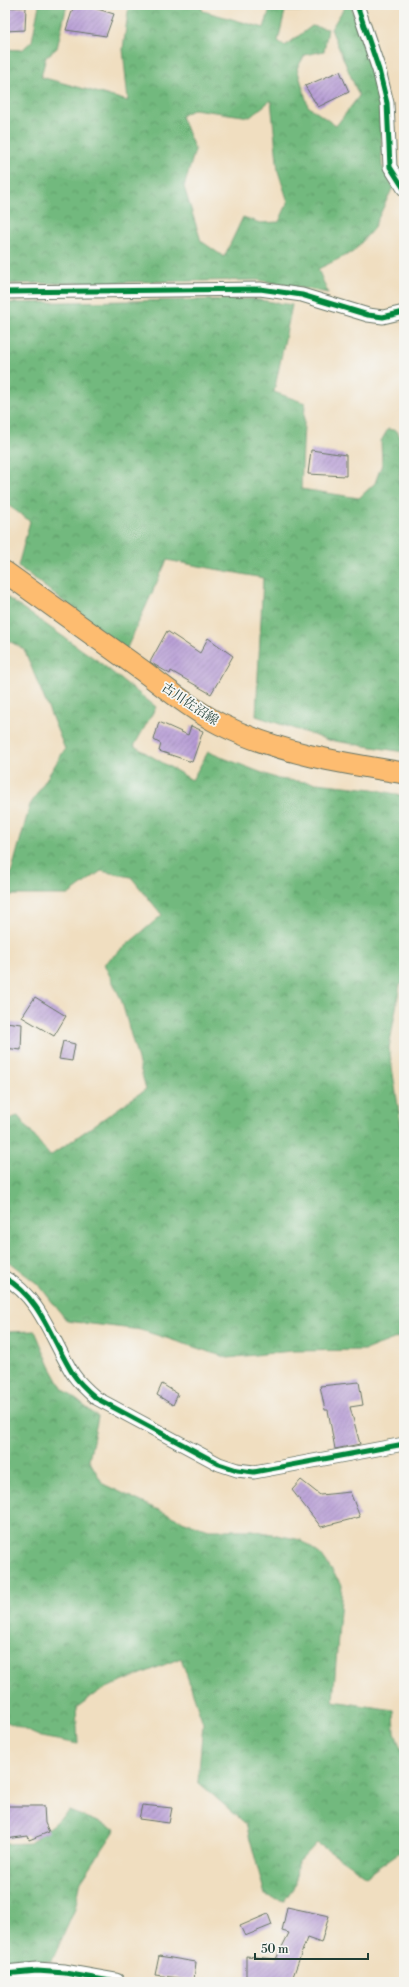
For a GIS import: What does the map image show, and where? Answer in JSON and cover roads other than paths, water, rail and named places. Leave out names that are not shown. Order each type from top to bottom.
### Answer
[{"type":"main road","name":"古川佐沼線","points":[[5,572],[219,724],[292,751],[341,763],[404,773]]},
{"type":"street","points":[[357,5],[379,70],[387,103],[390,167],[404,189]]},
{"type":"street","points":[[5,292],[260,289],[302,295],[368,315],[383,317],[404,312]]},
{"type":"street","points":[[5,1278],[16,1284],[35,1304],[74,1374],[84,1387],[96,1398],[219,1464],[237,1470],[254,1472],[404,1444]]},
{"type":"street","points":[[5,1974],[37,1971],[66,1973],[116,1982]]}]
